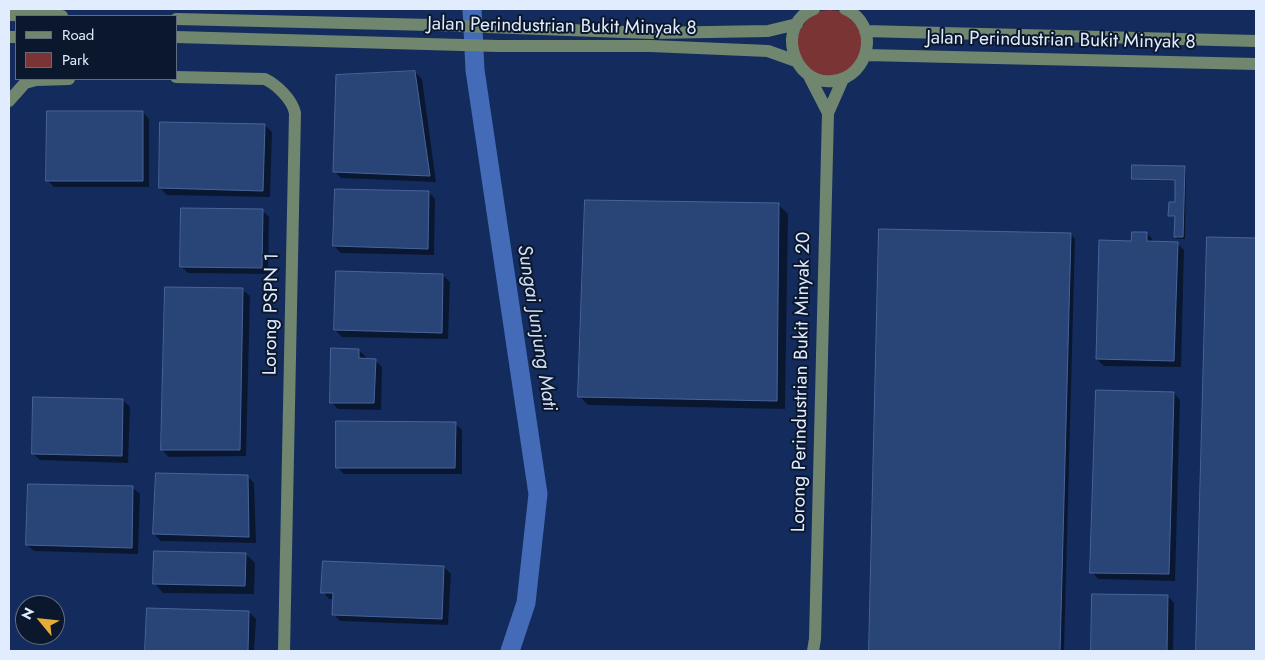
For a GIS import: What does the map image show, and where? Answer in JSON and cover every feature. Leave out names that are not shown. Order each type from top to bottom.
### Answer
[{"type":"street","points":[[812,9],[803,16],[793,32],[792,52],[801,69],[809,76],[820,80],[832,81],[843,79],[853,73],[860,65],[867,47],[866,31],[856,15],[847,9]]},
{"type":"street","name":"Jalan Perindustrian Bukit Minyak 8","points":[[178,19],[432,25],[651,33],[768,31],[797,24]]},
{"type":"street","name":"Jalan Perindustrian Bukit Minyak 8","points":[[866,31],[1256,41]]},
{"type":"street","name":"Jalan Perindustrian Bukit Minyak 8","points":[[178,37],[498,46],[651,46],[768,50],[796,61]]},
{"type":"street","name":"Jalan Perindustrian Bukit Minyak 8","points":[[865,55],[1256,64]]},
{"type":"street","points":[[809,76],[828,113]]},
{"type":"street","name":"Lorong PSPN 1","points":[[178,77],[264,79],[272,82],[294,105],[284,651]]},
{"type":"street","points":[[828,113],[843,79]]},
{"type":"street","points":[[9,101],[25,83],[36,80]]},
{"type":"street","name":"Lorong Perindustrian Bukit Minyak 20","points":[[813,651],[815,639],[828,113]]},
{"type":"green space","points":[[819,11],[840,11],[857,24],[864,45],[855,66],[835,77],[813,73],[798,56],[797,34],[809,17]]},
{"type":"building","points":[[415,71],[430,176],[333,172],[336,75]]},
{"type":"building","points":[[47,111],[143,111],[143,181],[46,181]]},
{"type":"building","points":[[160,122],[265,124],[263,191],[159,188]]},
{"type":"building","points":[[1132,165],[1185,166],[1183,237],[1174,237],[1175,216],[1168,216],[1169,202],[1175,202],[1175,180],[1132,179]]},
{"type":"building","points":[[335,189],[429,191],[428,249],[333,246]]},
{"type":"building","points":[[585,200],[779,203],[777,401],[578,397]]},
{"type":"building","points":[[181,208],[263,209],[262,268],[180,267]]},
{"type":"building","points":[[879,229],[1071,233],[1060,651],[869,651]]},
{"type":"building","points":[[1132,232],[1147,232],[1147,241],[1178,242],[1174,361],[1096,359],[1099,240],[1131,241]]},
{"type":"building","points":[[1207,237],[1256,238],[1256,651],[1196,651]]},
{"type":"building","points":[[336,271],[443,274],[442,333],[334,330]]},
{"type":"building","points":[[165,287],[243,288],[240,450],[161,450]]},
{"type":"building","points":[[331,348],[359,349],[359,358],[376,359],[374,403],[330,403]]},
{"type":"building","points":[[1096,390],[1174,392],[1169,574],[1090,573]]},
{"type":"building","points":[[33,397],[123,399],[122,456],[32,454]]},
{"type":"building","points":[[336,421],[456,422],[455,468],[336,468]]},
{"type":"building","points":[[156,473],[248,475],[249,537],[153,534]]},
{"type":"building","points":[[28,484],[133,486],[132,548],[26,545]]},
{"type":"building","points":[[154,551],[246,553],[245,586],[153,584]]},
{"type":"building","points":[[323,561],[444,566],[442,619],[332,615],[333,593],[321,593]]},
{"type":"building","points":[[1092,594],[1168,595],[1167,651],[1091,651]]},
{"type":"building","points":[[147,608],[249,611],[248,651],[145,651]]},
{"type":"waterway","name":"Sungai Junjung Mati","points":[[472,9],[475,70],[538,494],[526,603],[510,651]]}]
